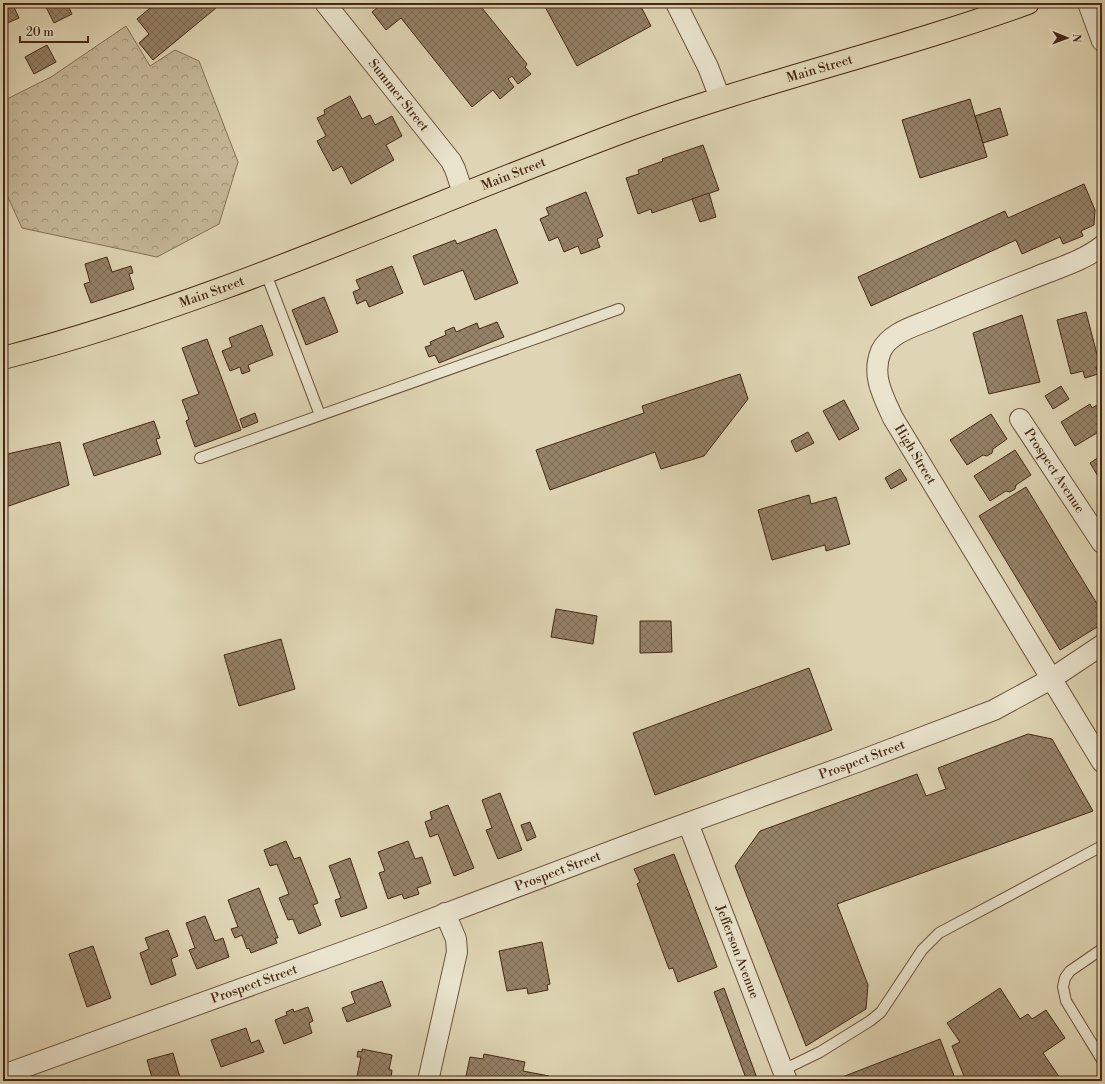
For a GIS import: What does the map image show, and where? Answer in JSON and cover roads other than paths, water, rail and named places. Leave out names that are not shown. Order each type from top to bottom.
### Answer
[{"type":"main road","name":"Main Street","points":[[3,358],[59,343],[136,319],[265,272],[463,193],[632,129],[720,98],[775,80],[890,49],[1028,3]]},
{"type":"street","name":"Summer Street","points":[[325,3],[451,161],[455,168],[463,193]]},
{"type":"street","points":[[676,3],[708,67],[720,98]]},
{"type":"street","points":[[1088,3],[1102,41]]},
{"type":"street","name":"High Street","points":[[1102,246],[1080,259],[981,298],[900,333],[886,344],[878,362],[879,388],[892,418],[1102,762]]},
{"type":"street","name":"Prospect Avenue","points":[[1020,419],[1102,543]]},
{"type":"street","name":"Prospect Street","points":[[3,1075],[376,940],[445,913],[994,710],[1051,680],[1102,645]]},
{"type":"street","name":"Jefferson Avenue","points":[[688,823],[785,1076]]},
{"type":"street","points":[[428,1081],[457,952],[456,939],[445,913]]},
{"type":"lane","points":[[265,272],[320,415]]},
{"type":"lane","points":[[200,458],[619,309]]},
{"type":"lane","points":[[785,1076],[870,1021],[881,1012],[922,950],[939,933],[1102,846]]},
{"type":"lane","points":[[1102,949],[1070,971],[1065,978],[1062,987],[1066,1001],[1102,1060]]}]
